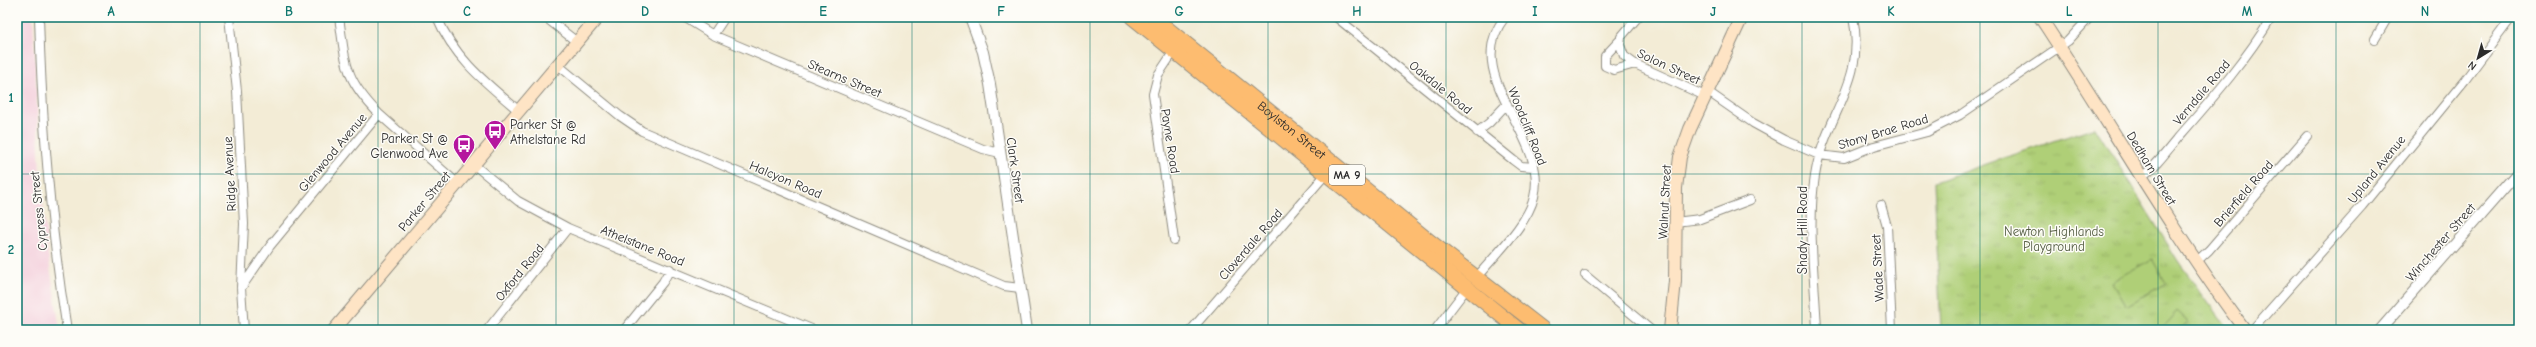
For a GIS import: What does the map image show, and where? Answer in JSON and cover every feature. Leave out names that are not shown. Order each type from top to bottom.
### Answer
[{"type":"highway","name":"Boylston Street","points":[[1132,17],[1326,174],[1472,283],[1544,330]]},
{"type":"highway","name":"Boylston Street","points":[[1153,17],[1472,283],[1519,330]]},
{"type":"main road","name":"Parker Street","points":[[334,330],[598,17]]},
{"type":"main road","name":"Walnut Street","points":[[1670,330],[1675,281],[1675,222],[1679,162],[1690,129],[1742,17]]},
{"type":"main road","name":"Dedham Street","points":[[2040,17],[2196,262],[2245,330]]},
{"type":"street","name":"Cypress Street","points":[[39,17],[46,172],[55,254],[66,330]]},
{"type":"street","name":"Ridge Avenue","points":[[229,17],[237,91],[244,224],[241,288],[244,330]]},
{"type":"street","points":[[339,17],[348,74],[363,98],[379,114]]},
{"type":"street","points":[[437,17],[448,39],[466,64],[519,111]]},
{"type":"street","points":[[545,17],[577,42]]},
{"type":"street","name":"Stearns Street","points":[[684,17],[713,35],[983,149],[1000,152]]},
{"type":"street","points":[[713,35],[725,17]]},
{"type":"street","name":"Clark Street","points":[[970,17],[988,73],[1026,330]]},
{"type":"street","name":"Oakdale Road","points":[[1336,17],[1517,164],[1534,167]]},
{"type":"street","points":[[1635,64],[1614,70],[1605,66],[1605,56],[1638,17]]},
{"type":"street","name":"Shady Hill Road","points":[[1817,330],[1812,201],[1819,155],[1853,72],[1856,42],[1853,17]]},
{"type":"street","name":"Stony Brae Road","points":[[1706,94],[1760,127],[1819,155],[1844,158],[1874,146],[1916,136],[1938,127],[1960,115],[2060,47],[2090,17]]},
{"type":"street","name":"Verndale Road","points":[[2141,177],[2156,164],[2219,90],[2253,46],[2272,17]]},
{"type":"street","points":[[2375,39],[2388,17]]},
{"type":"street","points":[[2513,17],[2519,20]]},
{"type":"street","name":"Upland Avenue","points":[[2252,330],[2362,206],[2465,80],[2513,17]]},
{"type":"street","name":"Woodcliff Road","points":[[1435,330],[1531,208],[1536,188],[1534,167],[1494,73],[1491,58],[1492,45],[1501,18]]},
{"type":"street","name":"Solon Street","points":[[1619,41],[1624,56],[1635,64],[1706,94]]},
{"type":"street","name":"Payne Road","points":[[1174,51],[1158,75],[1153,94],[1174,240]]},
{"type":"street","name":"Halcyon Road","points":[[558,65],[620,116],[642,131],[1004,286],[1020,288]]},
{"type":"street","points":[[1477,132],[1489,123],[1507,104]]},
{"type":"street","name":"Glenwood Avenue","points":[[241,288],[270,246],[379,114],[458,184]]},
{"type":"street","name":"Brierfield Road","points":[[2196,262],[2209,250],[2307,136]]},
{"type":"street","name":"Athelstane Road","points":[[473,164],[518,201],[568,228],[814,330]]},
{"type":"street","name":"Winchester Street","points":[[2380,330],[2519,171]]},
{"type":"street","name":"Cloverdale Road","points":[[1191,330],[1326,174]]},
{"type":"street","points":[[1675,222],[1700,219],[1750,200]]},
{"type":"street","name":"Wade Street","points":[[1881,205],[1887,226],[1892,330]]},
{"type":"street","name":"Oxford Road","points":[[487,330],[568,228]]},
{"type":"street","points":[[624,330],[663,282],[670,269]]},
{"type":"street","points":[[1585,275],[1651,330]]},
{"type":"shaded area","points":[[17,17],[33,17],[40,173],[48,254],[60,330],[17,330]]},
{"type":"green space","name":"Newton Highlands Playground","points":[[2095,127],[2178,261],[2228,330],[1941,330],[1934,182]]},
{"type":"green space","points":[[2152,259],[2166,283],[2126,306],[2112,282]]},
{"type":"green space","points":[[2177,311],[2188,321],[2180,330],[2160,330]]},
{"type":"place","name":"Parker St @ Athelstane Rd","points":[[495,150]]},
{"type":"place","name":"Parker St @ Glenwood Ave","points":[[464,164]]}]
